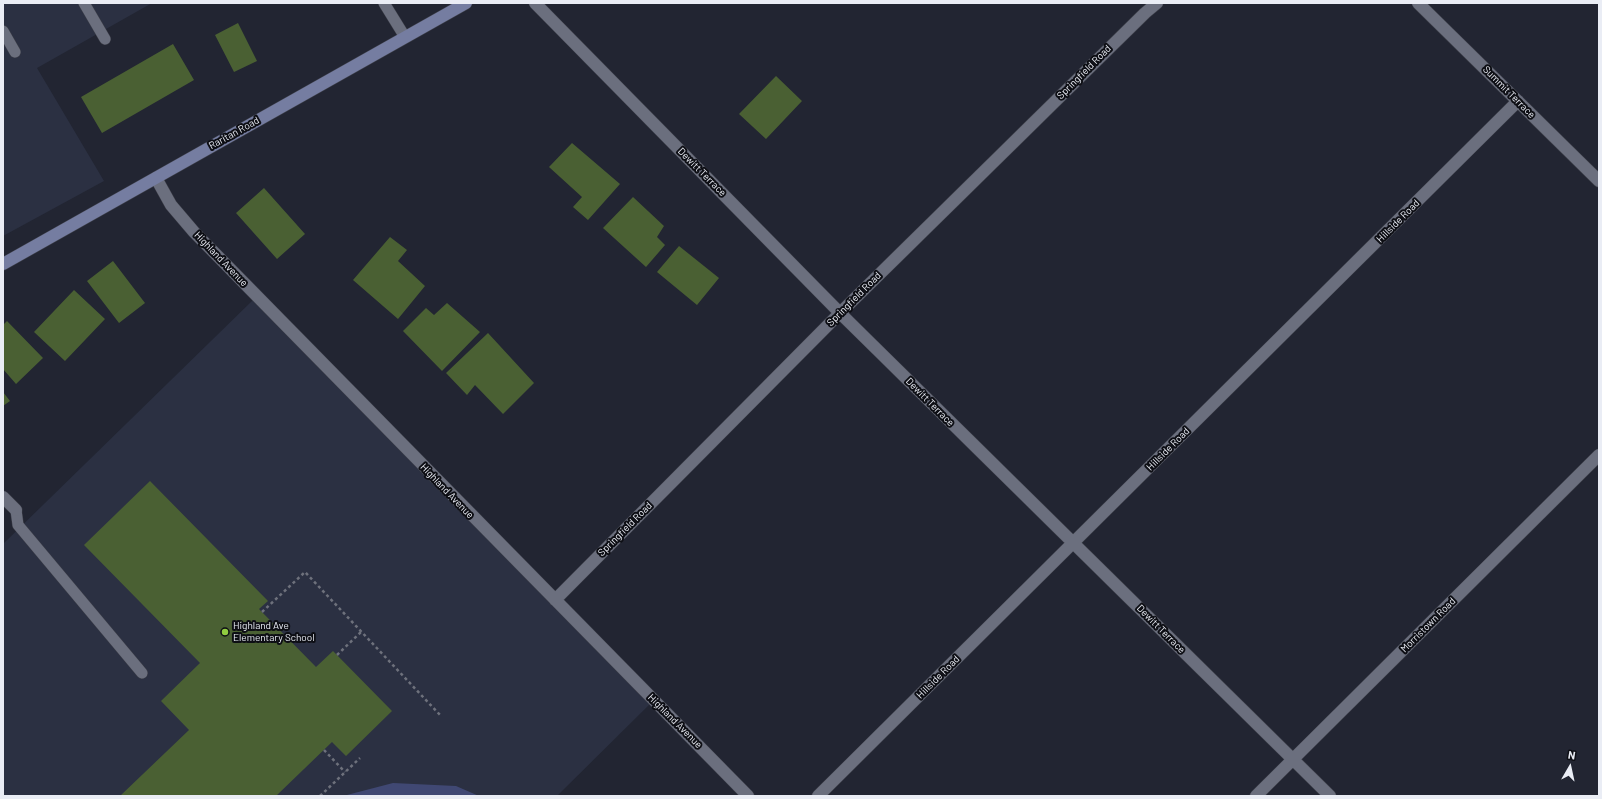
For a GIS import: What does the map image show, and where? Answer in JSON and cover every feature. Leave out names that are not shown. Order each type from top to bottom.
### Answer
[{"type":"main road","name":"Raritan Road","points":[[3,264],[466,3]]},
{"type":"street","name":"Dewitt Terrace","points":[[535,3],[840,313],[1330,796]]},
{"type":"street","name":"Springfield Road","points":[[555,600],[840,313],[1145,13],[1157,3]]},
{"type":"street","name":"Summit Terrace","points":[[1418,3],[1599,181]]},
{"type":"street","name":"Hillside Road","points":[[818,796],[1518,101]]},
{"type":"street","name":"Highland Avenue","points":[[156,178],[171,205],[194,232],[748,796]]},
{"type":"street","name":"Morristown Road","points":[[1256,796],[1599,454]]},
{"type":"street","points":[[3,497],[16,510]]},
{"type":"lane","points":[[84,3],[105,39]]},
{"type":"lane","points":[[384,3],[405,37]]},
{"type":"lane","points":[[3,31],[15,52]]},
{"type":"lane","points":[[16,510],[18,525],[142,673]]},
{"type":"path","points":[[262,612],[305,572],[441,716]]},
{"type":"path","points":[[337,655],[361,632]]},
{"type":"path","points":[[324,750],[345,772]]},
{"type":"path","points":[[320,796],[360,758]]},
{"type":"shaded area","points":[[3,3],[152,3],[37,68],[104,181],[3,236]]},
{"type":"shaded area","points":[[253,300],[650,704],[557,796],[3,796],[3,544]]},
{"type":"shaded area","points":[[393,783],[456,786],[479,796],[343,796]]},
{"type":"building","points":[[238,23],[257,61],[234,72],[215,35]]},
{"type":"building","points":[[173,44],[194,80],[102,133],[81,97]]},
{"type":"building","points":[[776,76],[802,101],[766,139],[739,114]]},
{"type":"building","points":[[572,143],[620,184],[588,220],[573,207],[582,197],[549,167]]},
{"type":"building","points":[[264,188],[305,234],[277,259],[236,213]]},
{"type":"building","points":[[633,197],[664,226],[657,237],[665,245],[646,267],[603,228]]},
{"type":"building","points":[[390,237],[407,250],[398,261],[425,286],[398,319],[353,280]]},
{"type":"building","points":[[679,246],[719,278],[697,305],[657,272]]},
{"type":"building","points":[[113,261],[145,303],[119,323],[87,281]]},
{"type":"building","points":[[74,290],[105,319],[65,361],[34,332]]},
{"type":"building","points":[[447,303],[480,332],[442,371],[403,331],[426,308],[434,315]]},
{"type":"building","points":[[7,321],[43,358],[16,384],[3,369],[3,325]]},
{"type":"building","points":[[488,333],[534,383],[503,414],[475,385],[467,395],[446,373]]},
{"type":"building","points":[[3,392],[10,401],[3,406]]},
{"type":"building","name":"Highland Ave Elementary School","points":[[150,481],[268,601],[259,609],[316,667],[333,651],[392,711],[346,756],[332,742],[276,796],[120,796],[189,730],[161,701],[200,663],[84,545]]},
{"type":"place","name":"Highland Ave Elementary School","points":[[225,632]]}]
